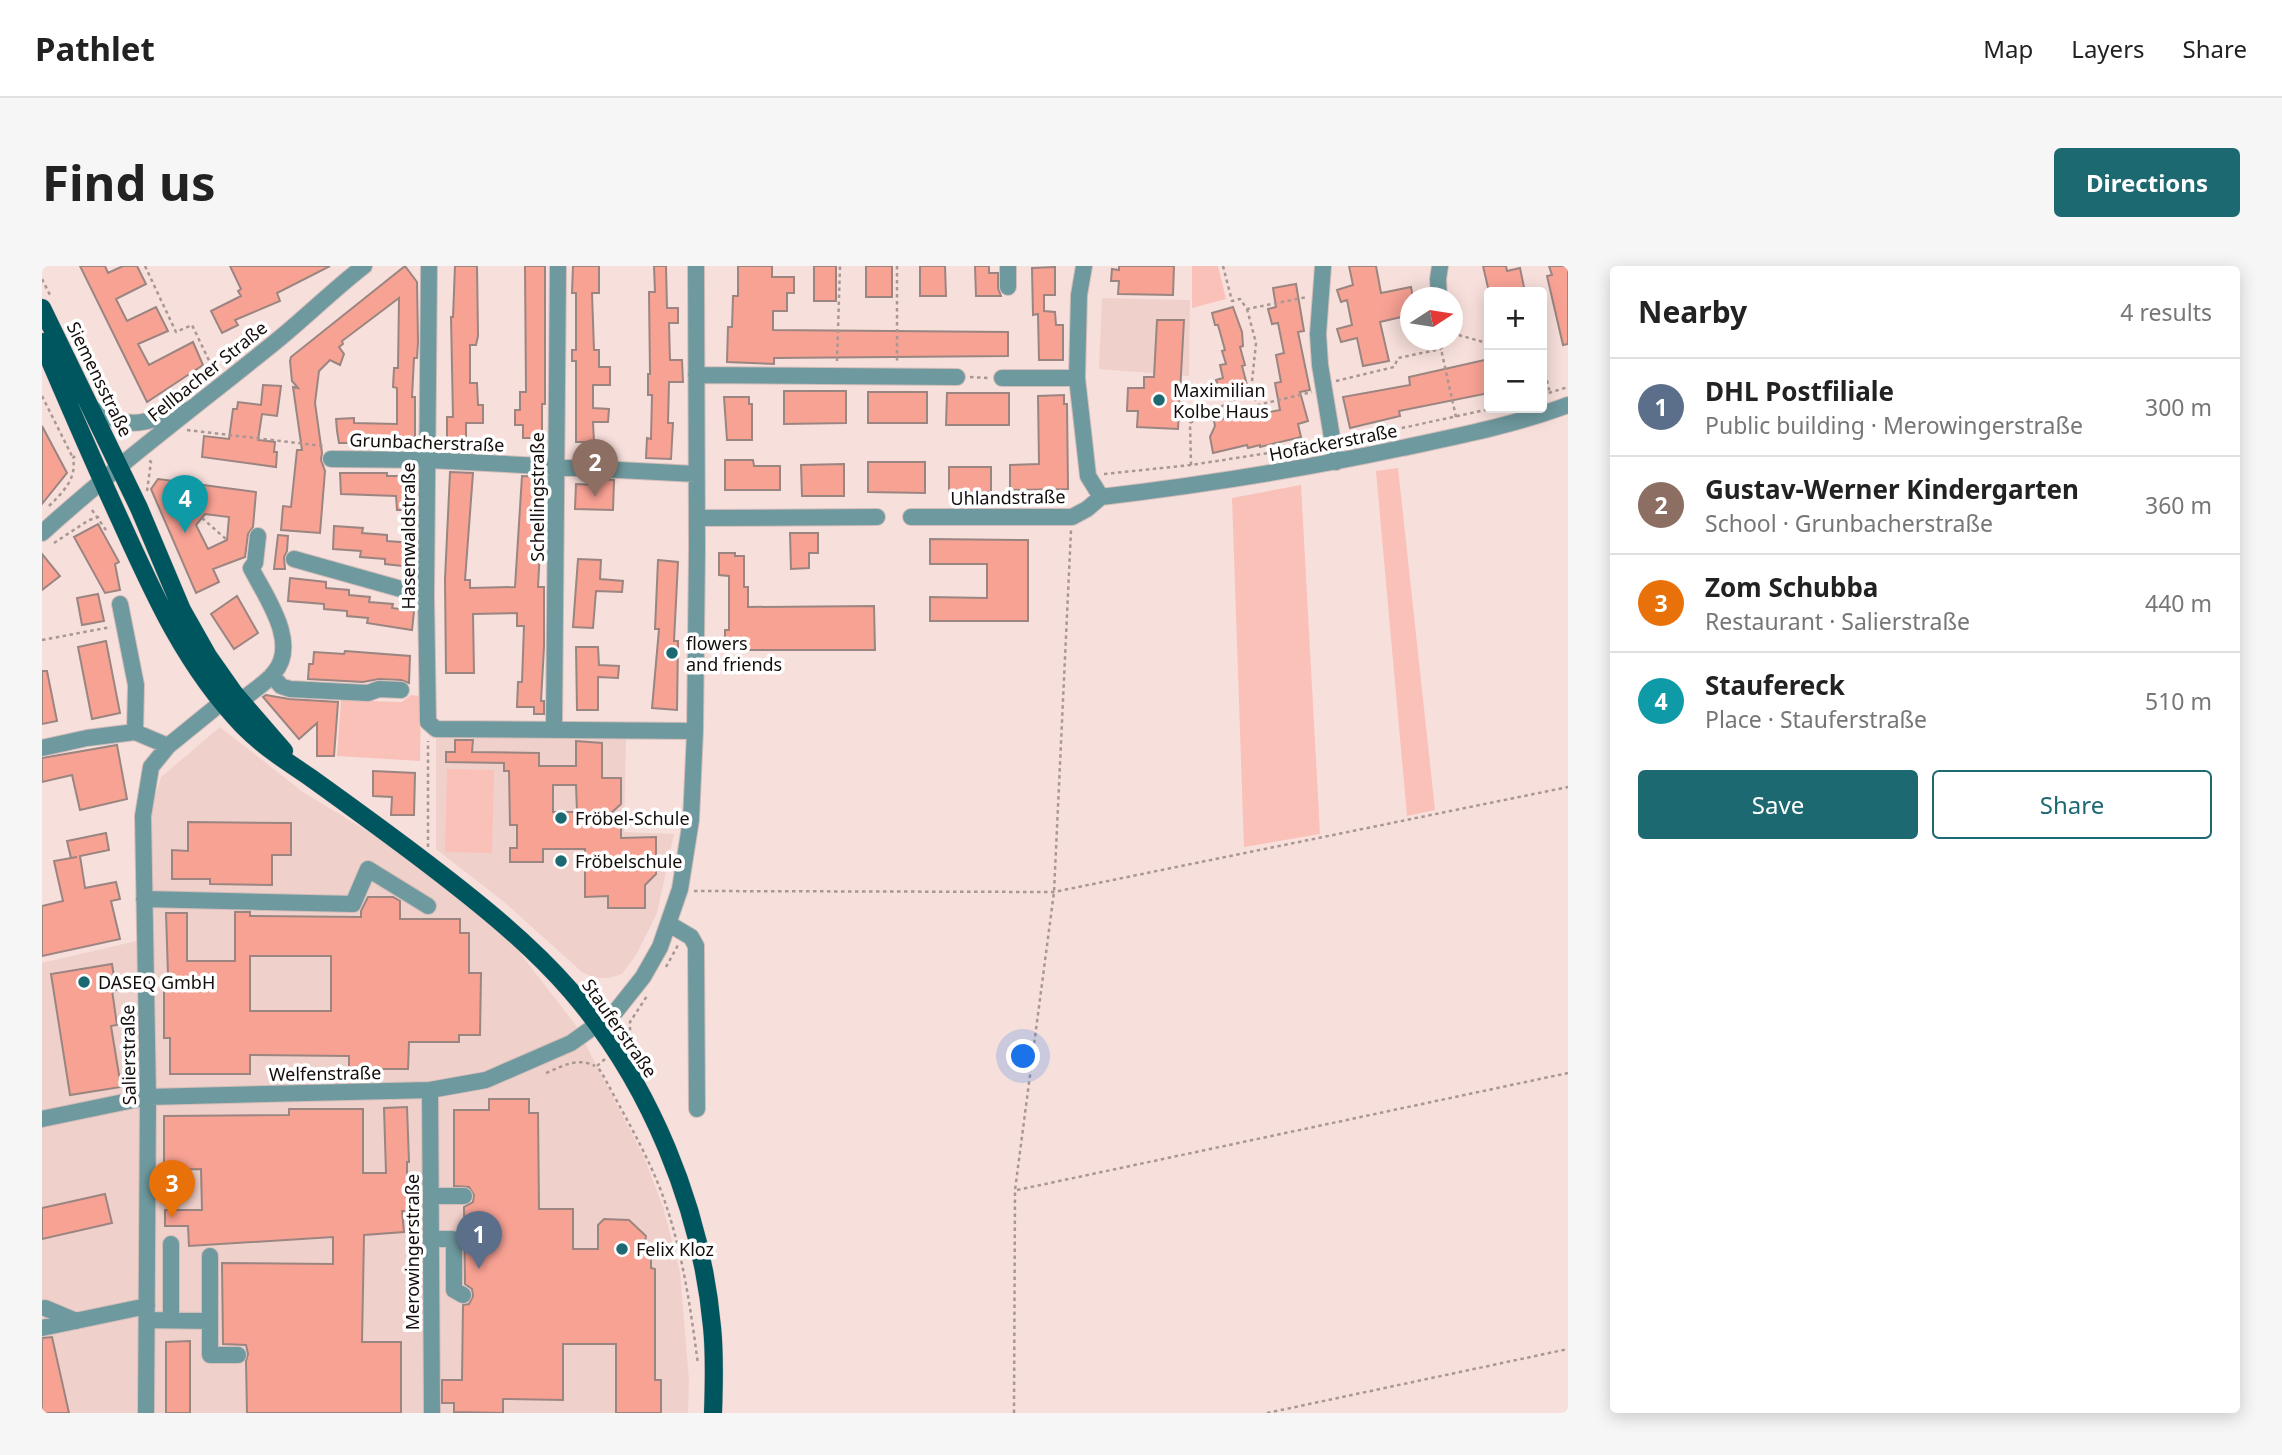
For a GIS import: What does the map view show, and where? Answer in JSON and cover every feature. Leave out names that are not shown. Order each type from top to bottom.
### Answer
[{"type":"main road","name":"Siemensstraße","points":[[42,308],[120,468]]},
{"type":"main road","name":"Siemensstraße","points":[[42,342],[102,481]]},
{"type":"main road","name":"Stauferstraße","points":[[120,468],[182,610],[232,699]]},
{"type":"main road","name":"Stauferstraße","points":[[102,481],[163,615],[200,676],[232,699],[308,777],[428,864],[507,926],[572,992],[615,1052],[656,1126],[680,1184],[702,1256],[713,1330],[713,1413]]},
{"type":"street","name":"Hasenwaldstraße","points":[[428,722],[426,596],[429,266]]},
{"type":"street","name":"Schellingstraße","points":[[554,729],[558,266]]},
{"type":"street","name":"Welfenstraße","points":[[42,1119],[148,1097],[430,1090],[486,1080],[571,1043],[616,1011],[643,977],[660,947],[676,928],[691,820],[695,731],[697,518],[696,266]]},
{"type":"street","points":[[1008,266],[1008,287]]},
{"type":"street","name":"Uhlandstraße","points":[[911,517],[1072,517],[1101,497],[1088,476],[1077,378],[1079,295],[1084,266]]},
{"type":"street","points":[[1323,266],[1318,334],[1323,387],[1336,462]]},
{"type":"street","points":[[1438,287],[1440,266]]},
{"type":"street","name":"Fellbacher Straße","points":[[47,539],[102,481],[275,342],[357,268]]},
{"type":"street","points":[[696,375],[957,377]]},
{"type":"street","points":[[1002,378],[1077,378]]},
{"type":"street","points":[[91,408],[117,422],[138,424],[194,405]]},
{"type":"street","name":"Hofäckerstraße","points":[[1101,497],[1189,487],[1336,462],[1460,436],[1568,405]]},
{"type":"street","name":"Grunbacherstraße","points":[[331,459],[428,460],[696,474]]},
{"type":"street","points":[[697,518],[877,517]]},
{"type":"street","points":[[258,536],[255,563],[243,570],[284,635],[281,660],[272,675],[281,686],[290,689],[368,693],[379,689],[401,690]]},
{"type":"street","points":[[294,559],[426,596]]},
{"type":"street","points":[[120,604],[136,685],[135,732]]},
{"type":"street","name":"Salierstraße","points":[[146,1413],[148,1097],[143,816],[151,767],[167,746],[232,699],[272,675]]},
{"type":"street","points":[[428,722],[436,729],[695,731]]},
{"type":"street","points":[[42,748],[87,738],[135,732],[167,746]]},
{"type":"street","points":[[144,899],[353,904],[368,869],[428,906]]},
{"type":"street","points":[[676,928],[691,937],[696,946],[698,960],[697,1109]]},
{"type":"street","name":"Merowingerstraße","points":[[430,1090],[432,1413]]},
{"type":"street","points":[[431,1196],[464,1196]]},
{"type":"street","points":[[431,1239],[452,1240],[454,1290],[463,1295]]},
{"type":"street","points":[[171,1244],[171,1320]]},
{"type":"street","points":[[211,1256],[209,1355],[238,1355]]},
{"type":"street","points":[[44,1308],[76,1321]]},
{"type":"street","points":[[42,1328],[76,1321],[147,1313],[171,1320],[210,1321]]},
{"type":"path","points":[[145,266],[176,332],[192,325],[220,384]]},
{"type":"path","points":[[837,376],[840,266]]},
{"type":"path","points":[[897,266],[897,377]]},
{"type":"path","points":[[1223,266],[1232,301],[1240,299],[1247,309],[1256,343],[1251,391],[1258,405],[1394,367],[1398,358],[1436,350]]},
{"type":"path","points":[[1247,309],[1320,294]]},
{"type":"path","points":[[1463,336],[1484,342]]},
{"type":"path","points":[[1441,350],[1460,436]]},
{"type":"path","points":[[957,377],[1002,378]]},
{"type":"path","points":[[1547,381],[1550,393]]},
{"type":"path","points":[[1547,394],[1568,387]]},
{"type":"path","points":[[1191,465],[1190,423],[1251,391]]},
{"type":"path","points":[[42,396],[73,458]]},
{"type":"path","points":[[1088,476],[1191,465],[1333,443],[1484,410]]},
{"type":"path","name":"Grunbacherstraße","points":[[167,427],[328,447],[331,459]]},
{"type":"path","points":[[42,514],[68,484]]},
{"type":"path","points":[[1014,1413],[1015,1190],[1054,892],[1072,517]]},
{"type":"path","points":[[47,539],[99,518]]},
{"type":"path","points":[[202,518],[227,540]]},
{"type":"path","points":[[42,640],[124,625]]},
{"type":"path","points":[[428,722],[428,864]]},
{"type":"path","points":[[680,888],[701,892],[1054,892],[1568,787]]},
{"type":"path","points":[[666,968],[676,928]]},
{"type":"path","points":[[597,1066],[630,1041],[630,1022],[653,988]]},
{"type":"path","points":[[546,1073],[575,1061],[597,1066],[647,1160],[668,1209],[683,1264],[698,1368]]},
{"type":"path","points":[[1015,1190],[1568,1073]]},
{"type":"path","points":[[494,1236],[494,1248]]},
{"type":"path","points":[[1267,1413],[1568,1349]]},
{"type":"shaded area","points":[[1192,266],[1218,266],[1226,299],[1192,308]]},
{"type":"shaded area","points":[[1102,298],[1190,300],[1189,376],[1099,369]]},
{"type":"shaded area","points":[[1398,468],[1435,810],[1407,816],[1376,471]]},
{"type":"shaded area","points":[[1301,485],[1320,834],[1244,847],[1232,498]]},
{"type":"shaded area","points":[[411,695],[421,696],[420,761],[337,756],[341,700],[402,702]]},
{"type":"shaded area","points":[[220,727],[303,792],[434,872],[503,931],[575,1024],[644,1157],[663,1207],[680,1272],[689,1380],[688,1413],[42,1413],[42,963],[149,938],[149,816],[161,777]]},
{"type":"shaded area","name":"Fröbelschule","points":[[436,737],[626,738],[624,832],[674,834],[657,913],[636,955],[622,974],[595,978],[582,972],[504,902],[436,849]]},
{"type":"shaded area","points":[[447,769],[494,770],[492,853],[445,852]]},
{"type":"building","points":[[80,266],[105,266],[108,273],[123,266],[137,266],[146,284],[116,299],[127,321],[156,307],[168,331],[138,344],[149,365],[193,342],[203,365],[147,402]]},
{"type":"building","points":[[230,266],[330,266],[277,293],[280,301],[235,320],[238,325],[222,333],[211,311],[241,296],[238,291],[241,289]]},
{"type":"building","points":[[405,266],[417,282],[418,342],[417,358],[414,358],[412,397],[415,397],[415,443],[339,443],[337,431],[336,419],[354,418],[354,423],[397,424],[397,388],[393,387],[394,368],[398,368],[399,298],[342,341],[343,344],[339,347],[344,354],[340,365],[330,360],[319,371],[315,403],[321,460],[325,471],[320,533],[281,530],[283,506],[291,507],[297,450],[302,450],[293,387],[298,388],[292,381],[291,357]]},
{"type":"building","points":[[455,266],[477,266],[478,336],[476,345],[470,345],[470,383],[477,383],[478,405],[483,405],[483,423],[466,423],[466,441],[447,441],[447,417],[453,417],[451,317]]},
{"type":"building","points":[[525,266],[545,266],[545,404],[542,404],[544,456],[532,455],[532,438],[523,438],[523,425],[515,425],[515,410],[520,410],[520,392],[526,392]]},
{"type":"building","points":[[573,266],[599,266],[599,293],[592,293],[594,350],[599,350],[599,367],[610,367],[610,385],[593,385],[593,408],[609,409],[608,422],[593,422],[594,442],[576,442],[576,361],[572,361],[572,350],[576,350]]},
{"type":"building","points":[[654,266],[666,266],[667,308],[678,308],[678,323],[669,323],[670,360],[682,360],[683,382],[669,382],[668,423],[673,423],[671,459],[646,458],[647,438],[651,439],[652,395],[648,395],[649,292],[655,292]]},
{"type":"building","points":[[738,266],[772,266],[772,277],[794,277],[794,293],[787,293],[787,311],[773,311],[773,330],[1008,332],[1008,356],[774,358],[774,364],[727,362],[728,327],[732,327],[733,296],[738,296]]},
{"type":"building","points":[[814,266],[836,266],[836,301],[814,301]]},
{"type":"building","points":[[866,266],[892,266],[892,297],[866,297]]},
{"type":"building","points":[[920,266],[945,266],[946,296],[920,296]]},
{"type":"building","points":[[975,266],[989,266],[989,273],[998,273],[1001,296],[976,296]]},
{"type":"building","points":[[1119,266],[1174,266],[1173,295],[1118,294],[1119,281],[1111,281],[1112,269],[1119,270]]},
{"type":"building","points":[[1349,266],[1376,266],[1381,293],[1400,289],[1400,317],[1380,322],[1389,361],[1363,366],[1357,338],[1341,342],[1337,329],[1352,325],[1347,300],[1341,302],[1337,290],[1353,285]]},
{"type":"building","points":[[1483,266],[1506,266],[1507,271],[1520,268],[1524,287],[1488,287]]},
{"type":"building","points":[[1549,266],[1568,266],[1568,344],[1563,345],[1547,276],[1552,275]]},
{"type":"building","points":[[1055,267],[1055,295],[1044,295],[1044,311],[1055,312],[1056,325],[1063,325],[1063,360],[1039,360],[1038,314],[1033,315],[1032,268]]},
{"type":"building","points":[[1296,284],[1304,331],[1298,332],[1310,390],[1300,392],[1308,421],[1298,424],[1301,437],[1260,447],[1248,448],[1247,445],[1213,453],[1210,437],[1215,426],[1214,421],[1280,410],[1275,383],[1281,382],[1276,355],[1284,353],[1278,323],[1272,324],[1268,309],[1276,307],[1273,288]]},
{"type":"building","points":[[1233,307],[1242,332],[1243,346],[1240,347],[1247,385],[1220,393],[1216,380],[1223,378],[1220,365],[1226,364],[1222,351],[1225,350],[1212,313]]},
{"type":"building","points":[[1157,320],[1184,320],[1178,429],[1137,427],[1138,411],[1127,411],[1128,388],[1144,388],[1144,377],[1154,377]]},
{"type":"building","points":[[1484,360],[1484,394],[1399,411],[1400,416],[1350,428],[1343,397],[1410,385],[1409,377]]},
{"type":"building","points":[[263,385],[281,386],[277,416],[262,414],[258,440],[275,442],[276,467],[202,457],[204,436],[229,439],[233,409],[237,409],[238,402],[261,405]]},
{"type":"building","points":[[784,391],[846,391],[846,423],[784,424]]},
{"type":"building","points":[[868,392],[927,392],[927,423],[868,423]]},
{"type":"building","points":[[947,393],[1009,393],[1009,425],[946,425]]},
{"type":"building","points":[[1064,395],[1064,404],[1067,404],[1068,489],[1010,490],[1010,465],[1039,464],[1038,396]]},
{"type":"building","points":[[724,397],[749,397],[749,404],[752,404],[752,440],[727,440]]},
{"type":"building","points":[[42,426],[67,473],[42,504]]},
{"type":"building","points":[[725,460],[753,460],[754,466],[780,466],[780,490],[725,490]]},
{"type":"building","points":[[868,462],[925,462],[925,493],[868,492]]},
{"type":"building","points":[[844,464],[844,496],[802,496],[801,465]]},
{"type":"building","points":[[949,467],[991,467],[991,492],[949,492]]},
{"type":"building","points":[[450,472],[473,473],[465,580],[470,580],[470,588],[515,587],[522,476],[544,477],[538,587],[544,587],[541,701],[544,701],[544,714],[534,714],[534,707],[517,707],[518,682],[522,682],[524,626],[517,626],[517,613],[473,614],[474,673],[446,673],[445,579]]},
{"type":"building","points":[[340,473],[414,476],[414,510],[397,510],[396,496],[341,494]]},
{"type":"building","points":[[158,479],[256,492],[253,527],[248,534],[245,557],[213,569],[219,582],[196,593],[151,489]],"holes":[[[205,514],[229,517],[227,540],[208,549],[196,525]]]},
{"type":"building","points":[[600,479],[614,480],[613,510],[575,509],[576,484],[599,485]]},
{"type":"building","points":[[98,524],[119,562],[115,564],[120,590],[105,593],[74,537]]},
{"type":"building","points":[[334,526],[363,528],[362,533],[387,535],[387,541],[413,543],[411,567],[385,564],[385,559],[360,557],[361,551],[333,549]]},
{"type":"building","points":[[790,533],[818,533],[818,553],[809,553],[809,568],[791,569]]},
{"type":"building","points":[[278,535],[288,536],[285,569],[274,569]]},
{"type":"building","points":[[930,539],[1028,540],[1028,621],[930,621],[930,597],[987,598],[987,564],[930,564]]},
{"type":"building","points":[[719,553],[744,556],[744,587],[748,587],[748,607],[874,606],[875,650],[725,650],[725,630],[729,630],[729,576],[719,575]]},
{"type":"building","points":[[42,554],[60,576],[42,590]]},
{"type":"building","points":[[578,559],[601,560],[600,579],[623,581],[622,592],[596,591],[593,628],[573,627]]},
{"type":"building","points":[[658,560],[678,562],[674,641],[678,641],[677,710],[652,708],[659,629],[655,629]]},
{"type":"building","points":[[290,578],[326,582],[326,588],[349,590],[349,595],[370,597],[369,602],[393,604],[392,608],[414,611],[412,630],[367,623],[368,618],[347,616],[347,611],[324,609],[324,604],[288,601]]},
{"type":"building","points":[[98,594],[104,621],[82,625],[77,598]]},
{"type":"building","points":[[237,596],[258,633],[234,649],[211,614]]},
{"type":"building","points":[[106,641],[120,713],[92,719],[78,647]]},
{"type":"building","points":[[576,647],[598,647],[599,665],[619,666],[618,678],[598,677],[598,710],[577,710]]},
{"type":"building","points":[[345,651],[410,656],[409,683],[379,679],[363,682],[308,679],[309,664],[313,664],[314,652],[344,654]]},
{"type":"building","points":[[42,671],[47,671],[57,721],[42,724]]},
{"type":"building","points":[[266,695],[338,702],[334,756],[317,756],[317,723],[299,739],[263,697]]},
{"type":"building","name":"Fröbel-Schule","points":[[455,740],[473,740],[472,752],[539,753],[539,766],[576,766],[576,741],[602,743],[602,778],[621,778],[621,804],[599,824],[621,824],[621,838],[656,837],[656,874],[645,885],[645,908],[608,908],[608,896],[585,897],[585,849],[543,849],[543,862],[510,862],[510,848],[517,848],[517,825],[510,825],[509,771],[504,771],[504,763],[446,762],[446,752],[455,752]],"holes":[[[553,785],[576,785],[577,812],[553,812]]]},
{"type":"building","points":[[117,745],[127,799],[80,810],[72,775],[42,782],[42,758]]},
{"type":"building","points":[[373,771],[415,773],[414,815],[391,815],[392,797],[373,796]]},
{"type":"building","points":[[188,822],[291,823],[291,855],[272,855],[272,885],[210,884],[210,879],[172,879],[172,850],[188,851]]},
{"type":"building","points":[[106,833],[109,850],[80,856],[85,888],[116,882],[120,899],[111,901],[120,939],[42,956],[42,906],[63,901],[54,861],[77,857],[71,858],[67,841]]},
{"type":"building","points":[[368,897],[393,897],[400,901],[400,919],[460,919],[460,933],[469,933],[469,973],[481,973],[480,1035],[459,1035],[459,1042],[409,1042],[408,1069],[349,1069],[349,1056],[250,1055],[250,1074],[170,1074],[170,1038],[164,1038],[164,975],[168,975],[166,913],[187,913],[187,961],[235,961],[235,912],[250,912],[250,916],[361,917]],"holes":[[[250,956],[331,956],[331,1011],[250,1011]]]},
{"type":"building","points":[[112,964],[116,990],[112,990],[117,1025],[111,1026],[121,1087],[70,1095],[51,974]]},
{"type":"building","points":[[489,1099],[529,1099],[529,1113],[538,1113],[539,1209],[573,1209],[573,1249],[598,1249],[598,1225],[604,1219],[629,1220],[646,1236],[645,1242],[651,1246],[651,1268],[655,1269],[655,1380],[661,1380],[661,1413],[616,1413],[616,1344],[563,1344],[563,1400],[503,1399],[503,1413],[454,1412],[454,1403],[442,1403],[442,1380],[462,1380],[463,1305],[469,1304],[473,1296],[472,1289],[465,1284],[464,1207],[473,1202],[474,1195],[469,1187],[454,1186],[454,1110],[489,1110]]},
{"type":"building","points":[[407,1107],[409,1162],[407,1211],[402,1211],[404,1232],[364,1235],[362,1342],[401,1342],[401,1413],[247,1413],[246,1345],[223,1344],[222,1263],[333,1264],[333,1237],[189,1246],[188,1226],[165,1226],[165,1210],[202,1210],[201,1169],[164,1170],[164,1116],[289,1115],[289,1109],[363,1109],[363,1173],[386,1173],[384,1108]]},
{"type":"building","points":[[105,1194],[112,1223],[42,1239],[42,1208]]},
{"type":"building","points":[[52,1337],[69,1413],[42,1413],[42,1338]]},
{"type":"building","points":[[190,1341],[190,1413],[166,1413],[166,1342]]},
{"type":"place","name":"Maximilian Kolbe Haus","points":[[1159,400]]},
{"type":"place","name":"Gustav-Werner Kindergarten","points":[[595,497]]},
{"type":"place","name":"Staufereck","points":[[185,533]]},
{"type":"place","name":"flowers and friends","points":[[672,653]]},
{"type":"place","name":"Fröbel-Schule","points":[[561,818]]},
{"type":"place","name":"Fröbelschule","points":[[561,861]]},
{"type":"place","name":"DASEQ GmbH","points":[[84,982]]},
{"type":"place","name":"Zom Schubba","points":[[172,1218]]},
{"type":"place","name":"Felix Kloz","points":[[622,1249]]},
{"type":"place","name":"DHL Postfiliale","points":[[479,1269]]}]
